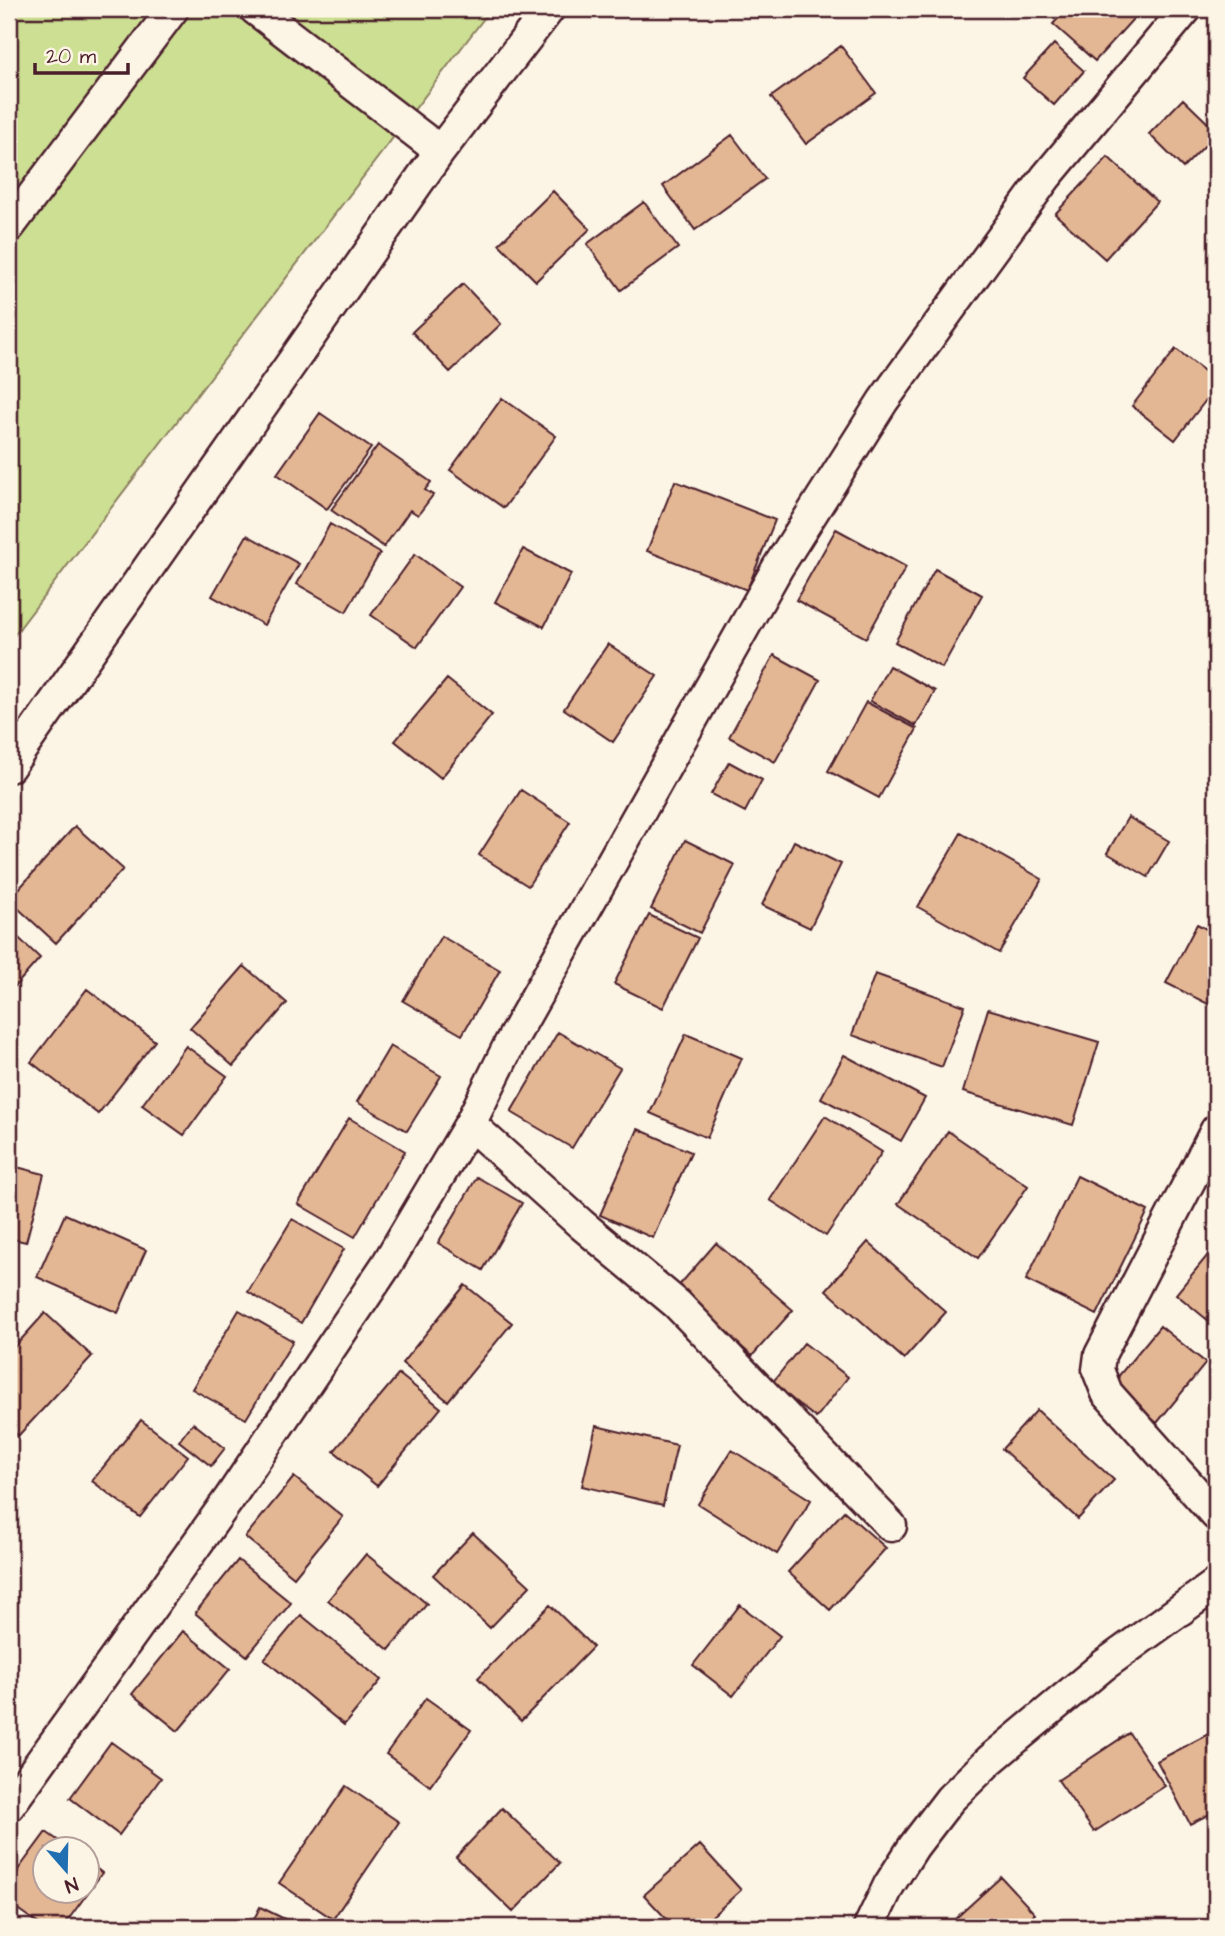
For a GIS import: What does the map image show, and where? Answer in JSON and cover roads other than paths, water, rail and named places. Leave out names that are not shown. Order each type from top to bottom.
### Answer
[{"type":"street","points":[[9,227],[173,9]]},
{"type":"street","points":[[256,9],[440,151]]},
{"type":"street","points":[[9,767],[440,151],[549,9]]},
{"type":"street","points":[[9,1806],[229,1499],[387,1264],[470,1124],[517,1031],[778,567],[883,401],[1046,177],[1186,9]]},
{"type":"street","points":[[470,1124],[581,1224],[677,1304],[891,1526]]},
{"type":"street","points":[[1216,1130],[1100,1355],[1098,1370],[1107,1393],[1216,1515]]},
{"type":"street","points":[[869,1927],[889,1885],[950,1799],[990,1760],[1104,1665],[1216,1584]]}]
